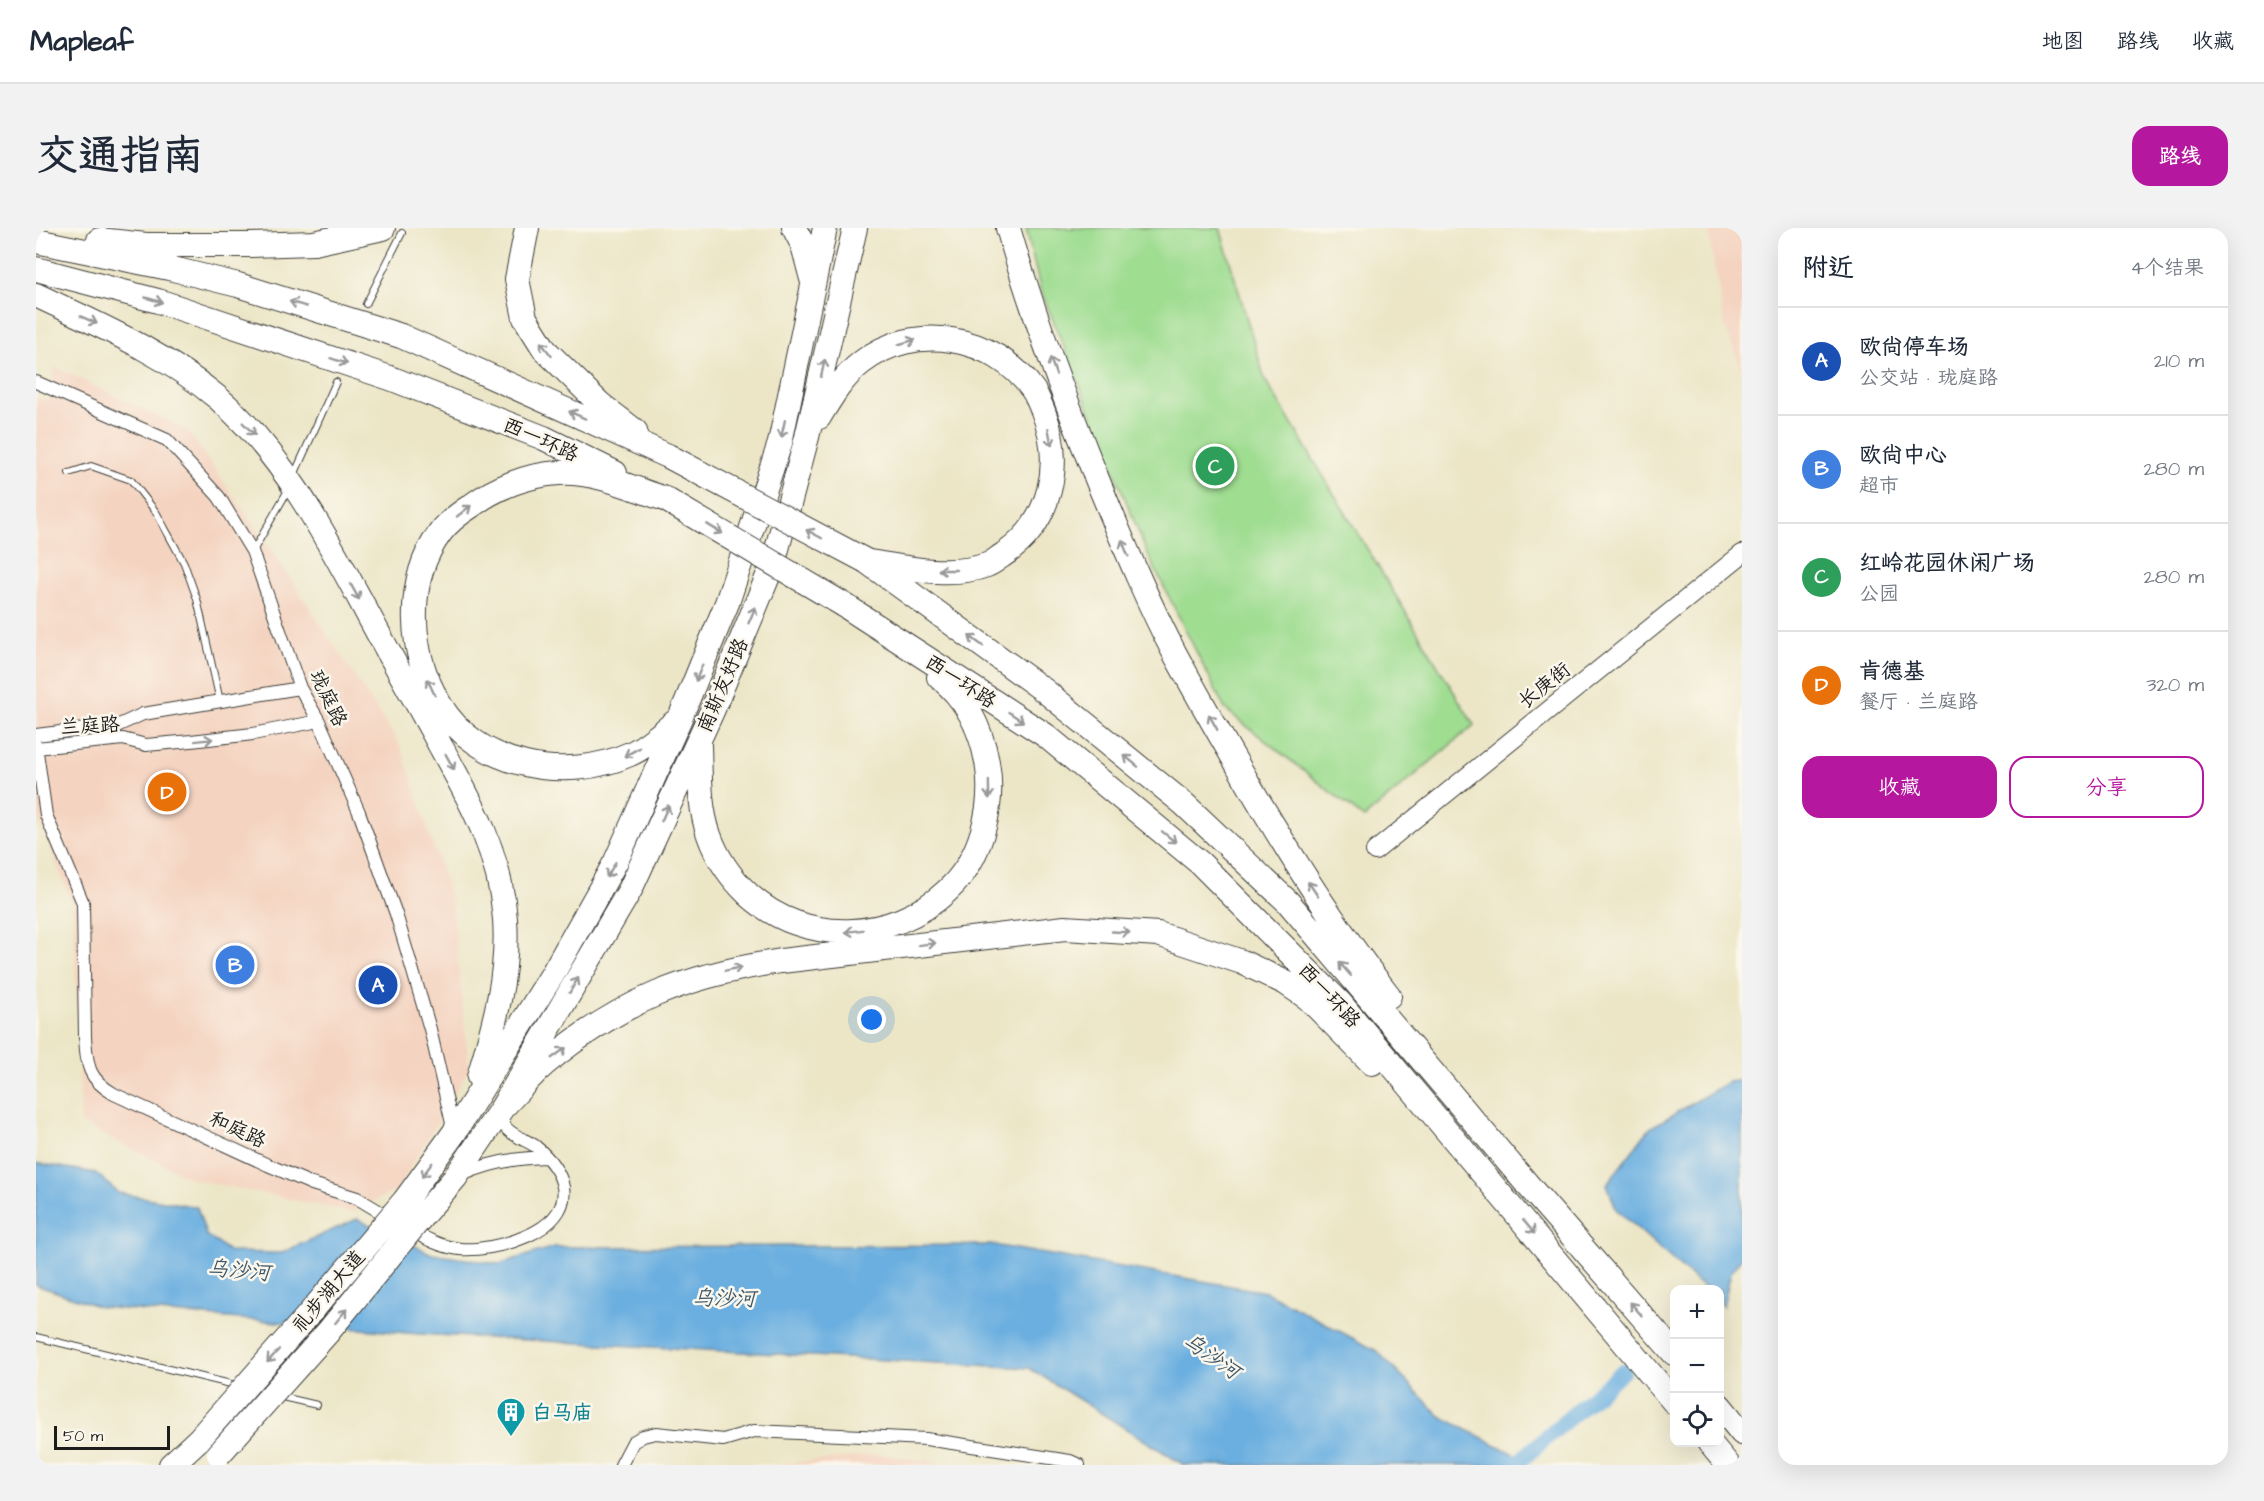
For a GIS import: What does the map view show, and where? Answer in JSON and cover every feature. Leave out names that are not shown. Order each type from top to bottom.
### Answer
[{"type":"highway","points":[[527,228],[517,279],[525,318],[545,350],[577,383],[600,404],[668,456]]},
{"type":"highway","points":[[794,228],[802,245],[813,284]]},
{"type":"highway","name":"南斯友好路","points":[[471,1105],[552,975],[616,861],[680,718],[727,603],[780,443],[825,228]]},
{"type":"highway","name":"南斯友好路","points":[[502,1108],[630,890],[698,740],[773,564],[807,437],[855,228]]},
{"type":"highway","points":[[1008,228],[1074,423],[1132,566],[1180,663],[1252,792],[1304,877],[1363,964],[1410,1023],[1533,1191]]},
{"type":"highway","points":[[36,233],[146,245],[251,245],[314,243],[392,230]]},
{"type":"highway","name":"西一环路","points":[[36,241],[169,268],[238,285],[402,336],[668,456],[866,561],[1045,691],[1184,804],[1288,902],[1670,1348]]},
{"type":"highway","name":"西一环路","points":[[36,269],[158,301],[390,378],[544,438],[665,499],[844,605],[1046,735],[1200,863],[1340,1003],[1670,1397]]},
{"type":"highway","points":[[36,295],[118,333],[172,365],[218,399],[259,440],[291,482],[326,539],[476,811],[498,876],[505,918],[506,961],[498,1011],[471,1105]]},
{"type":"highway","points":[[807,437],[836,389],[860,363],[885,348],[916,339],[946,338],[981,347],[1014,369],[1034,391],[1047,422],[1053,452],[1050,490],[1038,520],[1018,545],[988,565],[954,571],[915,570],[866,561]]},
{"type":"highway","points":[[665,499],[595,477],[561,473],[532,477],[481,498],[459,514],[441,532],[427,557],[417,584],[414,619],[418,650],[440,706],[459,728],[483,747],[512,761],[543,768],[576,769],[602,765],[632,753],[680,718]]},
{"type":"highway","points":[[698,740],[701,801],[708,835],[721,861],[737,884],[779,917],[806,928],[842,933],[880,928],[920,912],[948,891],[968,866],[981,837],[989,804],[988,771],[983,738],[969,711],[946,683],[844,605]]},
{"type":"highway","points":[[502,1108],[546,1063],[612,1016],[642,999],[691,980],[735,968],[1065,928],[1158,934],[1242,962],[1286,983],[1308,998],[1506,1199]]},
{"type":"highway","name":"礼步湖大道","points":[[171,1465],[199,1439],[406,1199],[454,1133],[471,1105]]},
{"type":"highway","name":"礼步湖大道","points":[[214,1460],[328,1332],[455,1178],[502,1108]]},
{"type":"highway","points":[[1724,1412],[1742,1433]]},
{"type":"highway","points":[[1712,1447],[1728,1465]]},
{"type":"street","name":"珑庭路","points":[[37,386],[167,440],[219,497],[252,551],[300,688],[319,721],[359,812],[396,914],[430,1029],[454,1133]]},
{"type":"street","name":"长庚街","points":[[1375,851],[1742,554]]},
{"type":"street","points":[[36,735],[119,725],[143,714],[300,688]]},
{"type":"street","name":"兰庭路","points":[[36,747],[123,739],[146,745],[253,734],[319,721]]},
{"type":"street","name":"和庭路","points":[[36,747],[46,815],[83,903],[87,1059],[91,1074],[101,1086],[268,1165],[312,1184],[357,1198],[433,1243],[461,1249],[503,1246],[550,1222],[562,1202],[564,1190],[560,1176],[534,1146],[504,1126],[501,1117],[502,1108]]},
{"type":"street","points":[[455,1178],[502,1162],[526,1157],[545,1157]]},
{"type":"street","points":[[621,1465],[633,1443],[643,1436],[656,1433],[723,1440],[754,1431],[926,1439],[1070,1461],[1079,1465]]},
{"type":"lane","points":[[366,304],[392,230]]},
{"type":"lane","points":[[295,473],[336,382]]},
{"type":"lane","points":[[69,473],[90,466],[131,480],[156,512],[184,563],[194,590],[220,701]]},
{"type":"lane","points":[[252,551],[286,492]]},
{"type":"lane","points":[[36,1337],[252,1389]]},
{"type":"lane","points":[[263,1392],[317,1405]]},
{"type":"shaded area","points":[[1708,228],[1742,228],[1742,370],[1724,324]]},
{"type":"shaded area","points":[[55,367],[188,431],[286,572],[400,745],[452,902],[469,1069],[397,1190],[351,1212],[192,1179],[81,1123],[73,905],[40,823],[36,783],[36,398],[49,401]]},
{"type":"shaded area","points":[[881,1454],[948,1465],[774,1465]]},
{"type":"green space","points":[[1026,228],[1220,228],[1265,380],[1474,725],[1364,818],[1225,709],[1147,553],[1040,288]]},
{"type":"water","points":[[1742,1080],[1742,1257],[1731,1272],[1724,1302],[1724,1285],[1701,1285],[1616,1209],[1607,1184],[1650,1128],[1728,1082]]},
{"type":"water","name":"乌沙河","points":[[36,1163],[96,1173],[118,1193],[197,1207],[206,1235],[230,1252],[281,1253],[357,1219],[432,1254],[499,1264],[554,1247],[993,1245],[1266,1292],[1377,1351],[1440,1416],[1520,1457],[1526,1465],[1184,1465],[1029,1368],[419,1334],[100,1307],[36,1285]]},
{"type":"waterway","points":[[1515,1465],[1623,1371]]},
{"type":"place","name":"红岭花园休闲广场","points":[[1215,466]]},
{"type":"place","name":"肯德基","points":[[167,792]]},
{"type":"place","name":"欧尚中心","points":[[235,965]]},
{"type":"place","name":"欧尚停车场","points":[[378,985]]},
{"type":"place","name":"白马庙","points":[[511,1438]]}]
